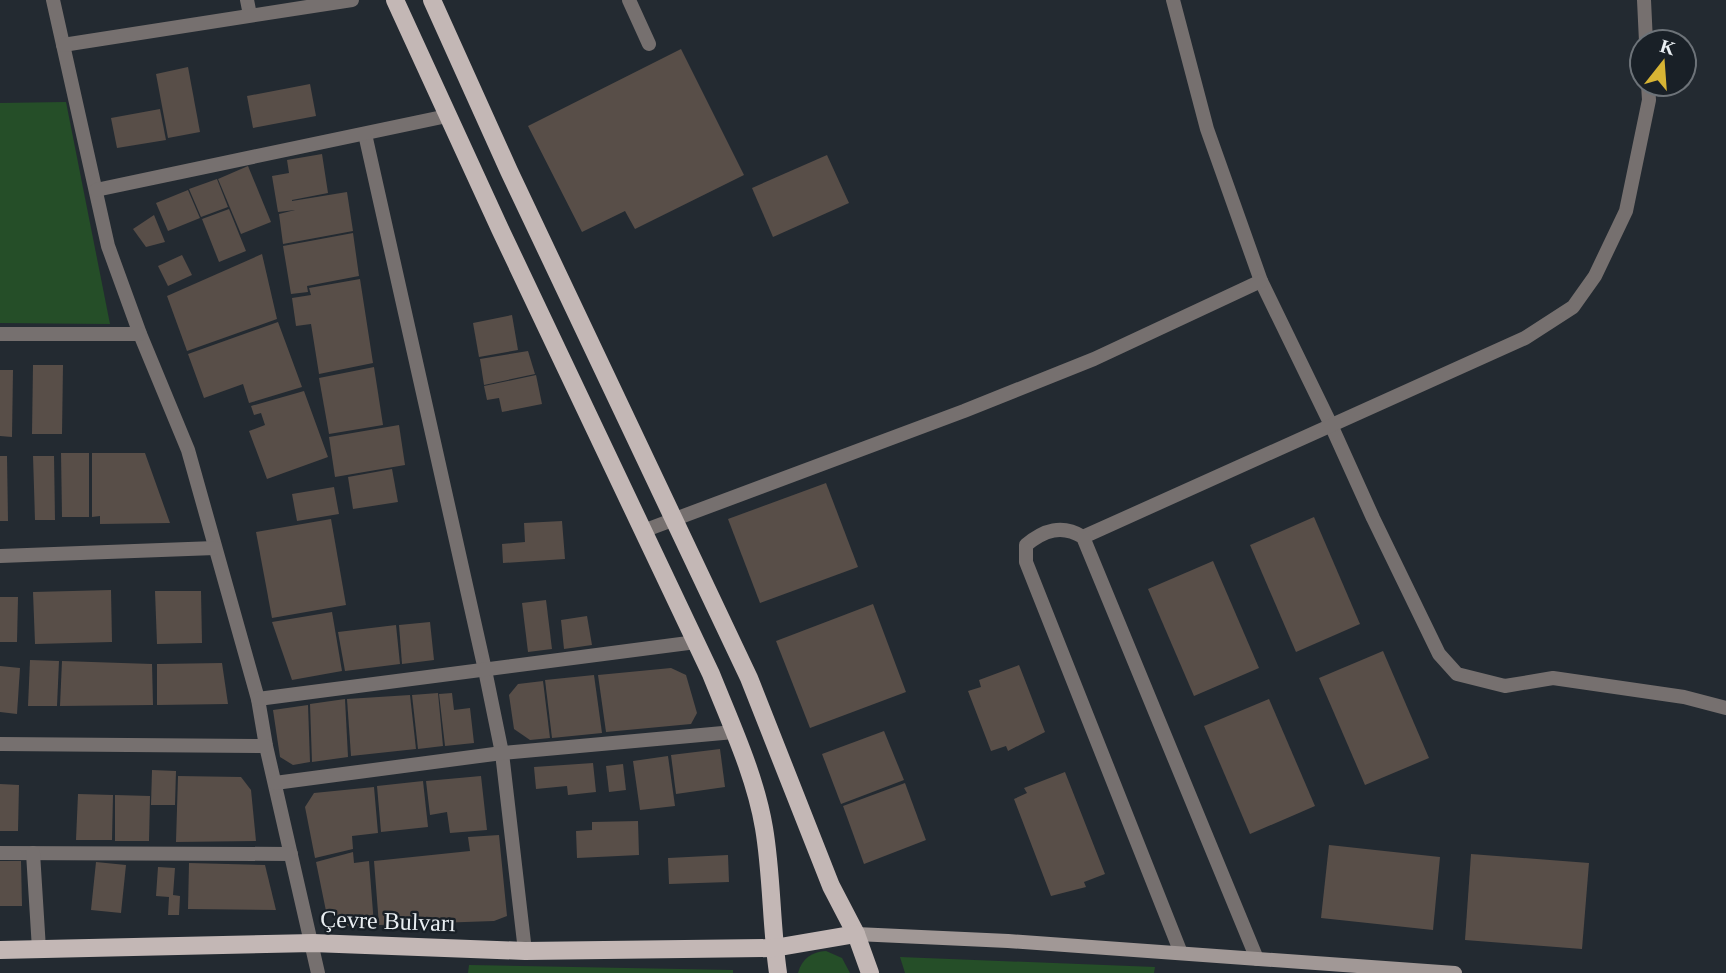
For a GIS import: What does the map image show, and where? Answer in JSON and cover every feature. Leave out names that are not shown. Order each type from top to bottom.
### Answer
[{"type":"main road","points":[[395,0],[447,116],[696,642],[734,732],[758,801],[764,828],[778,973]]},
{"type":"main road","points":[[432,0],[509,171],[749,678],[831,886],[856,934],[870,973]]},
{"type":"main road","points":[[856,934],[1009,941],[1455,973]]},
{"type":"main road","name":"Çevre Bulvarı","points":[[0,950],[313,943],[525,951],[774,948],[856,934]]},
{"type":"street","points":[[53,0],[108,246],[140,334],[188,450],[258,699],[266,746],[318,973]]},
{"type":"street","points":[[63,45],[249,7],[352,0]]},
{"type":"street","points":[[629,0],[649,44]]},
{"type":"street","points":[[1173,0],[1207,129],[1261,281],[1440,654],[1457,674],[1505,686],[1553,678],[1684,697],[1726,708]]},
{"type":"street","points":[[1644,0],[1645,28]]},
{"type":"street","points":[[1083,537],[1525,338],[1573,307],[1595,275],[1626,211],[1649,98]]},
{"type":"street","points":[[96,190],[447,116]]},
{"type":"street","points":[[365,134],[502,753],[525,951]]},
{"type":"street","points":[[643,531],[964,411],[1094,359],[1261,281]]},
{"type":"street","points":[[0,334],[140,334]]},
{"type":"street","points":[[1181,953],[1026,562],[1026,545],[1040,534],[1056,529],[1073,530],[1083,537],[1257,959]]},
{"type":"street","points":[[0,556],[215,548]]},
{"type":"street","points":[[258,699],[696,642]]},
{"type":"street","points":[[275,783],[502,753],[734,732]]},
{"type":"street","points":[[0,744],[266,746]]},
{"type":"street","points":[[0,853],[291,854]]},
{"type":"street","points":[[33,853],[39,949]]},
{"type":"green space","points":[[66,102],[110,324],[0,323],[0,103]]},
{"type":"green space","points":[[826,951],[842,958],[850,973],[798,973],[808,957]]},
{"type":"green space","points":[[900,957],[1155,967],[1154,973],[905,973]]},
{"type":"green space","points":[[469,965],[733,970],[733,973],[468,973]]},
{"type":"building","points":[[681,49],[744,175],[635,229],[625,211],[582,232],[528,126]]},
{"type":"building","points":[[188,67],[200,132],[168,138],[156,74]]},
{"type":"building","points":[[310,84],[316,116],[253,128],[247,96]]},
{"type":"building","points":[[160,109],[166,140],[117,148],[111,118]]},
{"type":"building","points":[[322,154],[328,193],[292,201],[347,192],[353,231],[283,244],[279,214],[295,210],[278,212],[272,176],[289,173],[287,160]]},
{"type":"building","points":[[827,155],[849,203],[773,237],[752,188]]},
{"type":"building","points":[[248,166],[271,222],[241,234],[218,179]]},
{"type":"building","points":[[217,179],[228,207],[201,217],[189,189]]},
{"type":"building","points":[[188,190],[200,218],[168,231],[156,203]]},
{"type":"building","points":[[229,209],[246,251],[219,262],[202,219]]},
{"type":"building","points":[[154,215],[165,242],[146,247],[133,229]]},
{"type":"building","points":[[353,233],[359,276],[307,286],[308,292],[291,294],[283,246]]},
{"type":"building","points":[[262,254],[277,319],[187,351],[167,296]]},
{"type":"building","points":[[182,255],[192,275],[168,286],[158,266]]},
{"type":"building","points":[[360,279],[373,363],[319,374],[311,324],[296,326],[292,298],[311,295],[309,288]]},
{"type":"building","points":[[512,315],[518,350],[479,357],[473,323]]},
{"type":"building","points":[[278,322],[302,387],[249,403],[243,384],[204,398],[188,354]]},
{"type":"building","points":[[528,351],[535,374],[484,385],[480,359]]},
{"type":"building","points":[[33,365],[63,365],[62,434],[32,434]]},
{"type":"building","points":[[374,367],[383,425],[329,434],[319,378]]},
{"type":"building","points":[[0,370],[13,370],[12,437],[0,436]]},
{"type":"building","points":[[536,375],[542,404],[502,412],[499,398],[487,400],[484,386]]},
{"type":"building","points":[[304,391],[328,457],[267,479],[249,431],[265,425],[261,413],[254,415],[251,406]]},
{"type":"building","points":[[399,425],[405,465],[335,477],[329,437]]},
{"type":"building","points":[[61,453],[89,453],[89,517],[62,517]]},
{"type":"building","points":[[92,453],[145,453],[170,523],[100,524],[100,516],[92,517]]},
{"type":"building","points":[[0,456],[7,456],[8,521],[0,521]]},
{"type":"building","points":[[33,456],[54,456],[55,520],[35,520]]},
{"type":"building","points":[[392,469],[398,502],[353,509],[348,477]]},
{"type":"building","points":[[826,483],[858,567],[760,603],[728,519]]},
{"type":"building","points":[[334,487],[339,514],[297,521],[292,494]]},
{"type":"building","points":[[1314,517],[1360,624],[1296,652],[1250,545]]},
{"type":"building","points":[[331,519],[346,605],[272,618],[256,532]]},
{"type":"building","points":[[562,521],[565,559],[503,563],[502,544],[525,542],[524,523]]},
{"type":"building","points":[[1213,561],[1259,668],[1194,696],[1148,589]]},
{"type":"building","points":[[111,590],[112,642],[35,644],[33,592]]},
{"type":"building","points":[[155,591],[201,591],[202,643],[157,644]]},
{"type":"building","points":[[0,597],[18,597],[17,642],[0,642]]},
{"type":"building","points":[[546,600],[552,649],[528,652],[522,603]]},
{"type":"building","points":[[873,604],[906,692],[810,728],[776,641]]},
{"type":"building","points":[[332,612],[342,671],[292,680],[272,622]]},
{"type":"building","points":[[587,616],[592,645],[564,649],[561,620]]},
{"type":"building","points":[[430,622],[434,660],[402,664],[399,625]]},
{"type":"building","points":[[396,625],[400,664],[345,671],[338,632]]},
{"type":"building","points":[[1383,651],[1429,758],[1365,785],[1319,678]]},
{"type":"building","points":[[30,660],[59,661],[57,706],[28,706]]},
{"type":"building","points":[[62,661],[152,664],[153,705],[60,706]]},
{"type":"building","points":[[222,663],[228,704],[157,705],[157,664]]},
{"type":"building","points":[[1019,665],[1045,732],[1008,751],[1006,746],[991,751],[968,691],[981,687],[979,680]]},
{"type":"building","points":[[0,666],[20,668],[17,714],[0,712]]},
{"type":"building","points":[[671,668],[686,675],[697,713],[691,724],[606,732],[598,675]]},
{"type":"building","points":[[594,675],[602,733],[552,738],[545,680]]},
{"type":"building","points":[[543,681],[550,738],[530,740],[514,729],[509,695],[518,684]]},
{"type":"building","points":[[438,693],[443,746],[418,749],[412,695]]},
{"type":"building","points":[[452,693],[454,710],[470,708],[474,743],[445,746],[439,694]]},
{"type":"building","points":[[410,695],[416,749],[351,756],[347,699]]},
{"type":"building","points":[[345,699],[348,757],[312,762],[310,704]]},
{"type":"building","points":[[1269,699],[1315,806],[1250,834],[1204,726]]},
{"type":"building","points":[[308,705],[310,762],[293,765],[280,757],[273,710]]},
{"type":"building","points":[[884,731],[904,780],[841,804],[822,754]]},
{"type":"building","points":[[720,749],[725,787],[676,794],[671,755]]},
{"type":"building","points":[[668,756],[675,806],[640,810],[633,761]]},
{"type":"building","points":[[593,763],[596,792],[568,795],[567,786],[536,789],[534,767]]},
{"type":"building","points":[[623,764],[626,790],[609,792],[606,766]]},
{"type":"building","points":[[152,770],[176,771],[175,805],[151,805]]},
{"type":"building","points":[[1065,772],[1105,874],[1084,882],[1086,887],[1051,896],[1014,799],[1027,793],[1024,788]]},
{"type":"building","points":[[178,776],[241,777],[251,790],[256,841],[176,842]]},
{"type":"building","points":[[481,776],[487,830],[450,833],[447,812],[430,815],[426,781]]},
{"type":"building","points":[[423,781],[428,827],[381,832],[377,786]]},
{"type":"building","points":[[905,783],[926,840],[864,864],[843,806]]},
{"type":"building","points":[[0,784],[19,785],[18,831],[0,831]]},
{"type":"building","points":[[374,787],[378,833],[352,836],[353,849],[315,858],[305,807],[314,793]]},
{"type":"building","points":[[78,794],[113,795],[112,840],[76,840]]},
{"type":"building","points":[[115,795],[150,796],[149,841],[115,841]]},
{"type":"building","points":[[638,821],[639,855],[577,858],[576,831],[592,830],[592,822]]},
{"type":"building","points":[[499,835],[507,916],[494,921],[379,925],[374,861],[470,851],[468,837]]},
{"type":"building","points":[[1329,845],[1440,857],[1433,930],[1321,918]]},
{"type":"building","points":[[353,852],[354,863],[369,861],[374,925],[345,926],[326,911],[316,862]]},
{"type":"building","points":[[1471,854],[1589,863],[1582,949],[1465,940]]},
{"type":"building","points":[[728,855],[729,882],[669,884],[668,858]]},
{"type":"building","points":[[0,861],[21,861],[22,906],[0,906]]},
{"type":"building","points":[[96,862],[126,865],[121,913],[91,910]]},
{"type":"building","points":[[189,863],[265,865],[276,910],[188,909]]},
{"type":"building","points":[[158,867],[175,868],[173,895],[180,896],[179,915],[168,915],[169,897],[156,896]]}]
